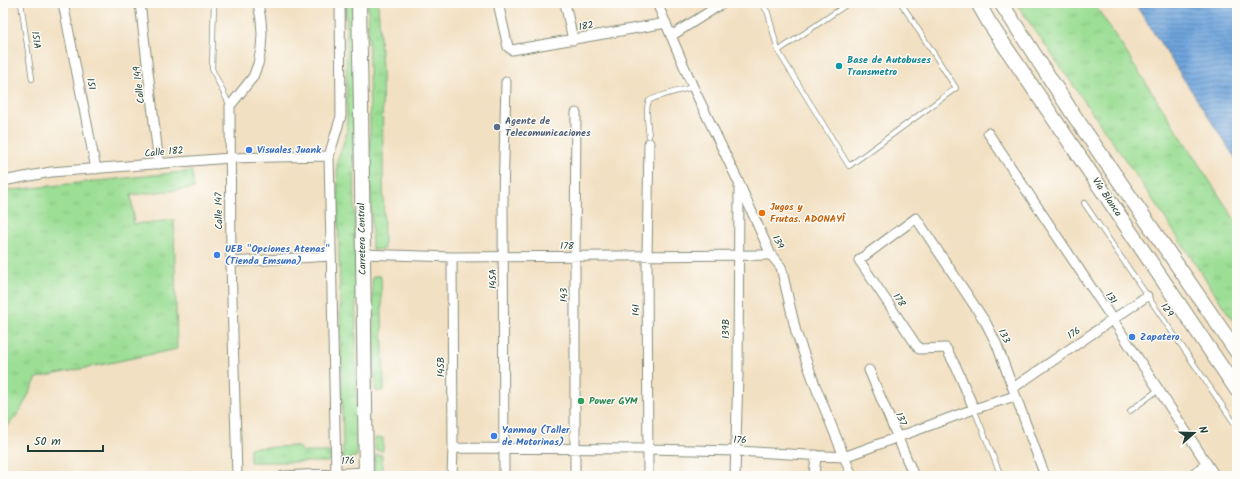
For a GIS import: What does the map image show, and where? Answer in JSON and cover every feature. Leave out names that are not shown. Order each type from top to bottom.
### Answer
[{"type":"main road","name":"Carretera Central","points":[[359,3],[366,474]]},
{"type":"main road","name":"Vía Blanca","points":[[978,3],[990,24],[1237,390]]},
{"type":"main road","name":"Vía Blanca","points":[[1002,3],[1073,114],[1237,352]]},
{"type":"street","name":"151","points":[[63,3],[96,169]]},
{"type":"street","name":"Calle 149","points":[[140,3],[159,164]]},
{"type":"street","points":[[230,106],[253,78],[258,64],[262,34],[258,3]]},
{"type":"street","points":[[336,474],[328,156],[341,116],[340,3]]},
{"type":"street","name":"182","points":[[498,3],[508,47],[512,50],[666,23]]},
{"type":"street","points":[[565,3],[573,40]]},
{"type":"street","name":"139","points":[[657,3],[694,87],[772,255],[780,267],[796,332],[815,385],[852,476]]},
{"type":"street","points":[[671,36],[723,3]]},
{"type":"street","name":"145A","points":[[504,476],[503,198],[506,82]]},
{"type":"street","name":"Calle 147","points":[[230,106],[231,262],[237,476]]},
{"type":"street","name":"143","points":[[575,476],[576,113]]},
{"type":"street","name":"131","points":[[988,133],[1215,476]]},
{"type":"street","name":"141","points":[[648,476],[647,256],[649,140]]},
{"type":"street","name":"Calle 182","points":[[3,181],[51,172],[230,158],[328,156]]},
{"type":"street","name":"139B","points":[[735,476],[738,373],[737,318],[739,183]]},
{"type":"street","name":"178","points":[[916,218],[859,260],[919,348],[946,348],[957,368],[974,409]]},
{"type":"street","name":"133","points":[[916,218],[986,323],[997,345],[1045,476]]},
{"type":"street","name":"178","points":[[362,254],[452,257],[772,255]]},
{"type":"street","points":[[231,262],[330,256]]},
{"type":"street","name":"145B","points":[[452,257],[452,476]]},
{"type":"street","name":"176","points":[[453,448],[736,451],[844,457],[974,409],[1014,392],[1147,296]]},
{"type":"street","name":"137","points":[[869,370],[914,476]]},
{"type":"street","points":[[814,476],[816,455]]},
{"type":"street","points":[[1190,476],[1207,464]]},
{"type":"street","name":"176","points":[[283,476],[366,474]]},
{"type":"lane","name":"151A","points":[[21,3],[32,79]]},
{"type":"lane","points":[[214,3],[212,69],[230,106]]},
{"type":"lane","points":[[762,3],[768,13],[778,51],[850,166],[956,88],[901,3]]},
{"type":"lane","points":[[778,51],[849,3]]},
{"type":"lane","points":[[649,140],[648,102],[658,96],[694,87]]},
{"type":"lane","name":"129","points":[[1084,203],[1237,427]]},
{"type":"lane","points":[[1130,411],[1158,390]]},
{"type":"lane","points":[[974,409],[1002,476]]},
{"type":"green space","points":[[346,3],[353,3],[357,456],[348,460],[343,458],[337,161],[347,132]]},
{"type":"green space","points":[[368,3],[378,3],[382,70],[384,249],[374,250],[372,248]]},
{"type":"green space","points":[[1016,3],[1094,3],[1237,223],[1237,327],[1153,200]]},
{"type":"green space","points":[[192,171],[194,188],[131,195],[134,224],[174,220],[177,349],[37,378],[20,411],[3,432],[3,372],[7,369],[3,359],[3,191]]},
{"type":"green space","points":[[374,276],[381,276],[384,391],[376,391],[375,388],[372,278]]},
{"type":"green space","points":[[375,438],[383,438],[383,451],[375,450]]},
{"type":"green space","points":[[296,446],[304,452],[330,452],[330,460],[328,462],[250,462],[250,448]]},
{"type":"green space","points":[[376,455],[382,455],[382,475],[376,475],[374,473]]},
{"type":"water","points":[[1134,3],[1237,3],[1237,161],[1135,4]]},
{"type":"place","name":"Base de Autobuses Transmetro","points":[[839,66]]},
{"type":"place","name":"Agente de Telecomunicaciones","points":[[497,127]]},
{"type":"place","name":"Visuales Juank","points":[[249,150]]},
{"type":"place","name":"Jugos y Frutas. ADONAYÎ","points":[[762,213]]},
{"type":"place","name":"UEB \"Opciones Atenas\" (Tienda Emsuna)","points":[[217,255]]},
{"type":"place","name":"Zapatero","points":[[1132,337]]},
{"type":"place","name":"Power GYM","points":[[581,401]]},
{"type":"place","name":"Yanmay (Taller de Motorinas)","points":[[494,436]]}]
